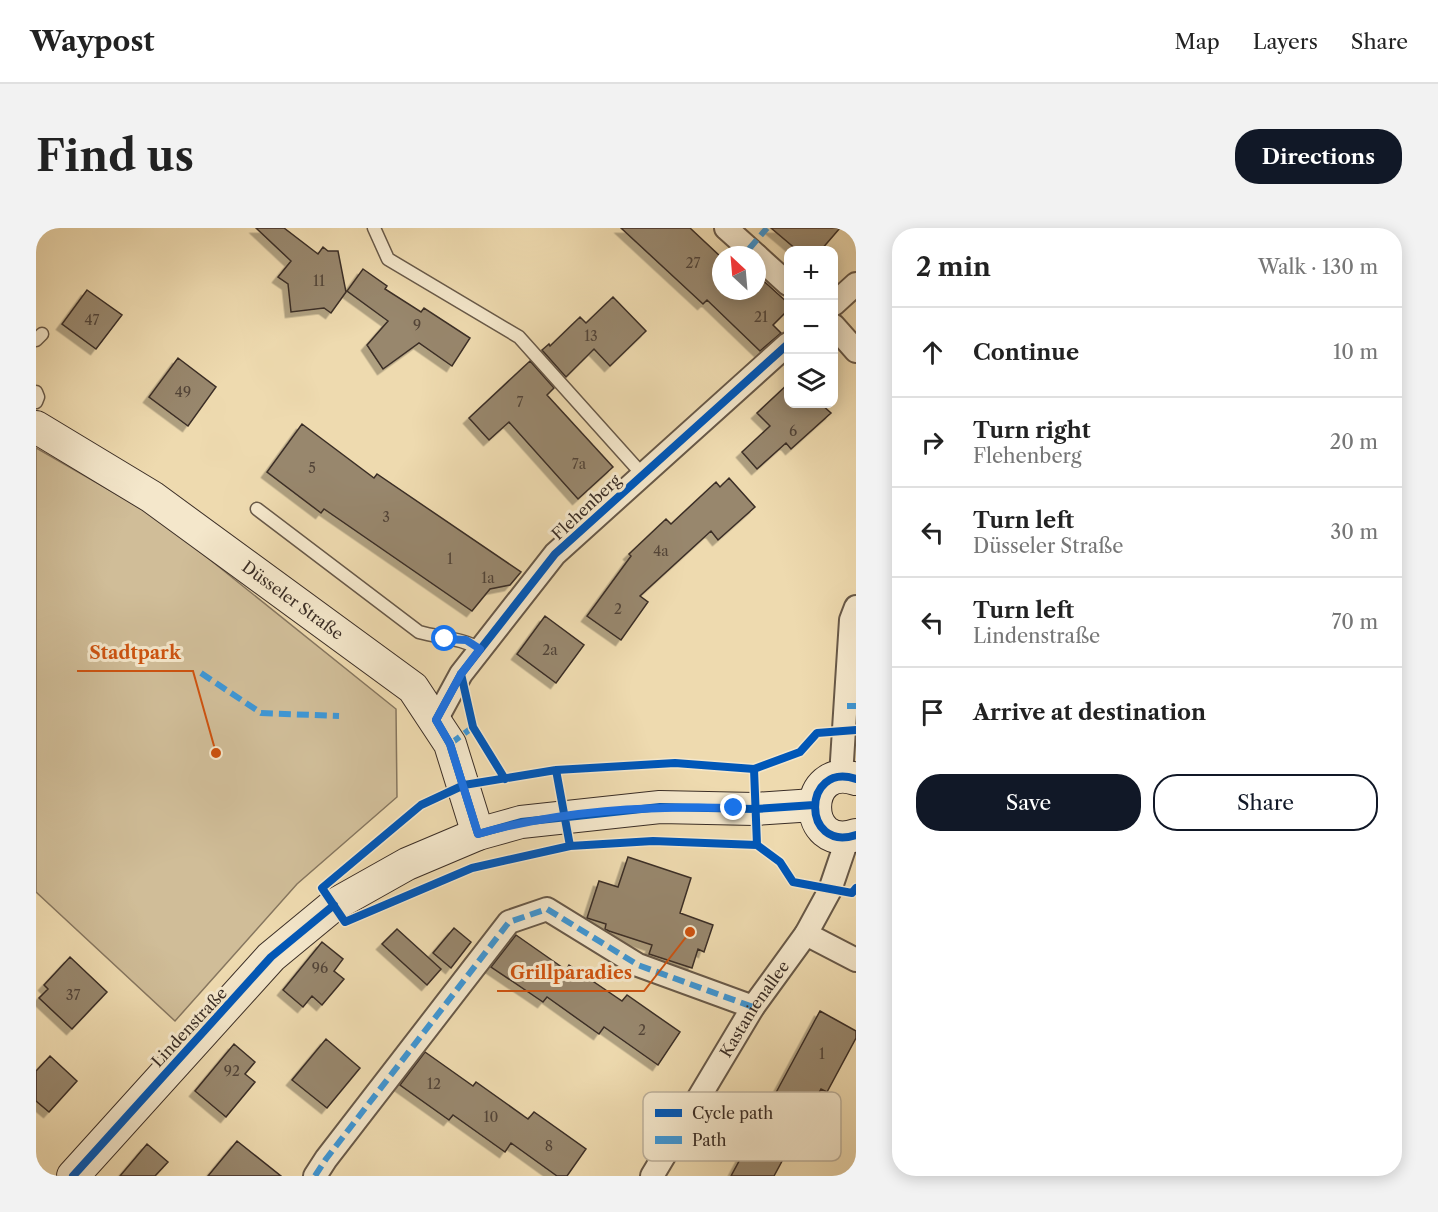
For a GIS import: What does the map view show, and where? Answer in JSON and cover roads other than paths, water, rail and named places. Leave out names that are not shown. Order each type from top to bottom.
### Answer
[{"type":"main road","name":"Düsseler Straße","points":[[36,427],[152,497],[413,688],[450,744],[478,834]]},
{"type":"main road","points":[[848,778],[824,784],[818,791],[814,805],[816,818],[823,829],[835,836],[852,836]]},
{"type":"main road","name":"Lindenstraße","points":[[73,1176],[271,957],[334,905],[407,864],[478,834],[521,822],[660,807],[755,809],[814,805]]},
{"type":"street","points":[[726,228],[745,246]]},
{"type":"street","points":[[766,264],[784,280]]},
{"type":"street","points":[[838,300],[856,284]]},
{"type":"street","points":[[838,331],[856,351]]},
{"type":"street","name":"Flehenberg","points":[[436,720],[461,674],[555,554],[784,348]]},
{"type":"street","points":[[848,778],[851,620],[856,607]]},
{"type":"street","name":"Kastanienallee","points":[[702,1092],[753,1007],[806,934],[830,890],[852,836]]},
{"type":"street","points":[[315,1176],[375,1094],[509,922],[547,909],[638,965],[753,1007]]},
{"type":"street","points":[[806,934],[856,960]]},
{"type":"street","name":"Kastanienallee","points":[[652,1176],[661,1161]]},
{"type":"lane","name":"Flehenberg","points":[[374,228],[388,259],[519,337],[642,474]]},
{"type":"lane","points":[[36,392],[38,397],[36,402]]},
{"type":"lane","points":[[257,509],[420,632],[445,639],[466,640],[480,649]]},
{"type":"place","name":"Stadtpark","points":[[216,753]]},
{"type":"place","name":"Grillparadies","points":[[690,932]]}]
